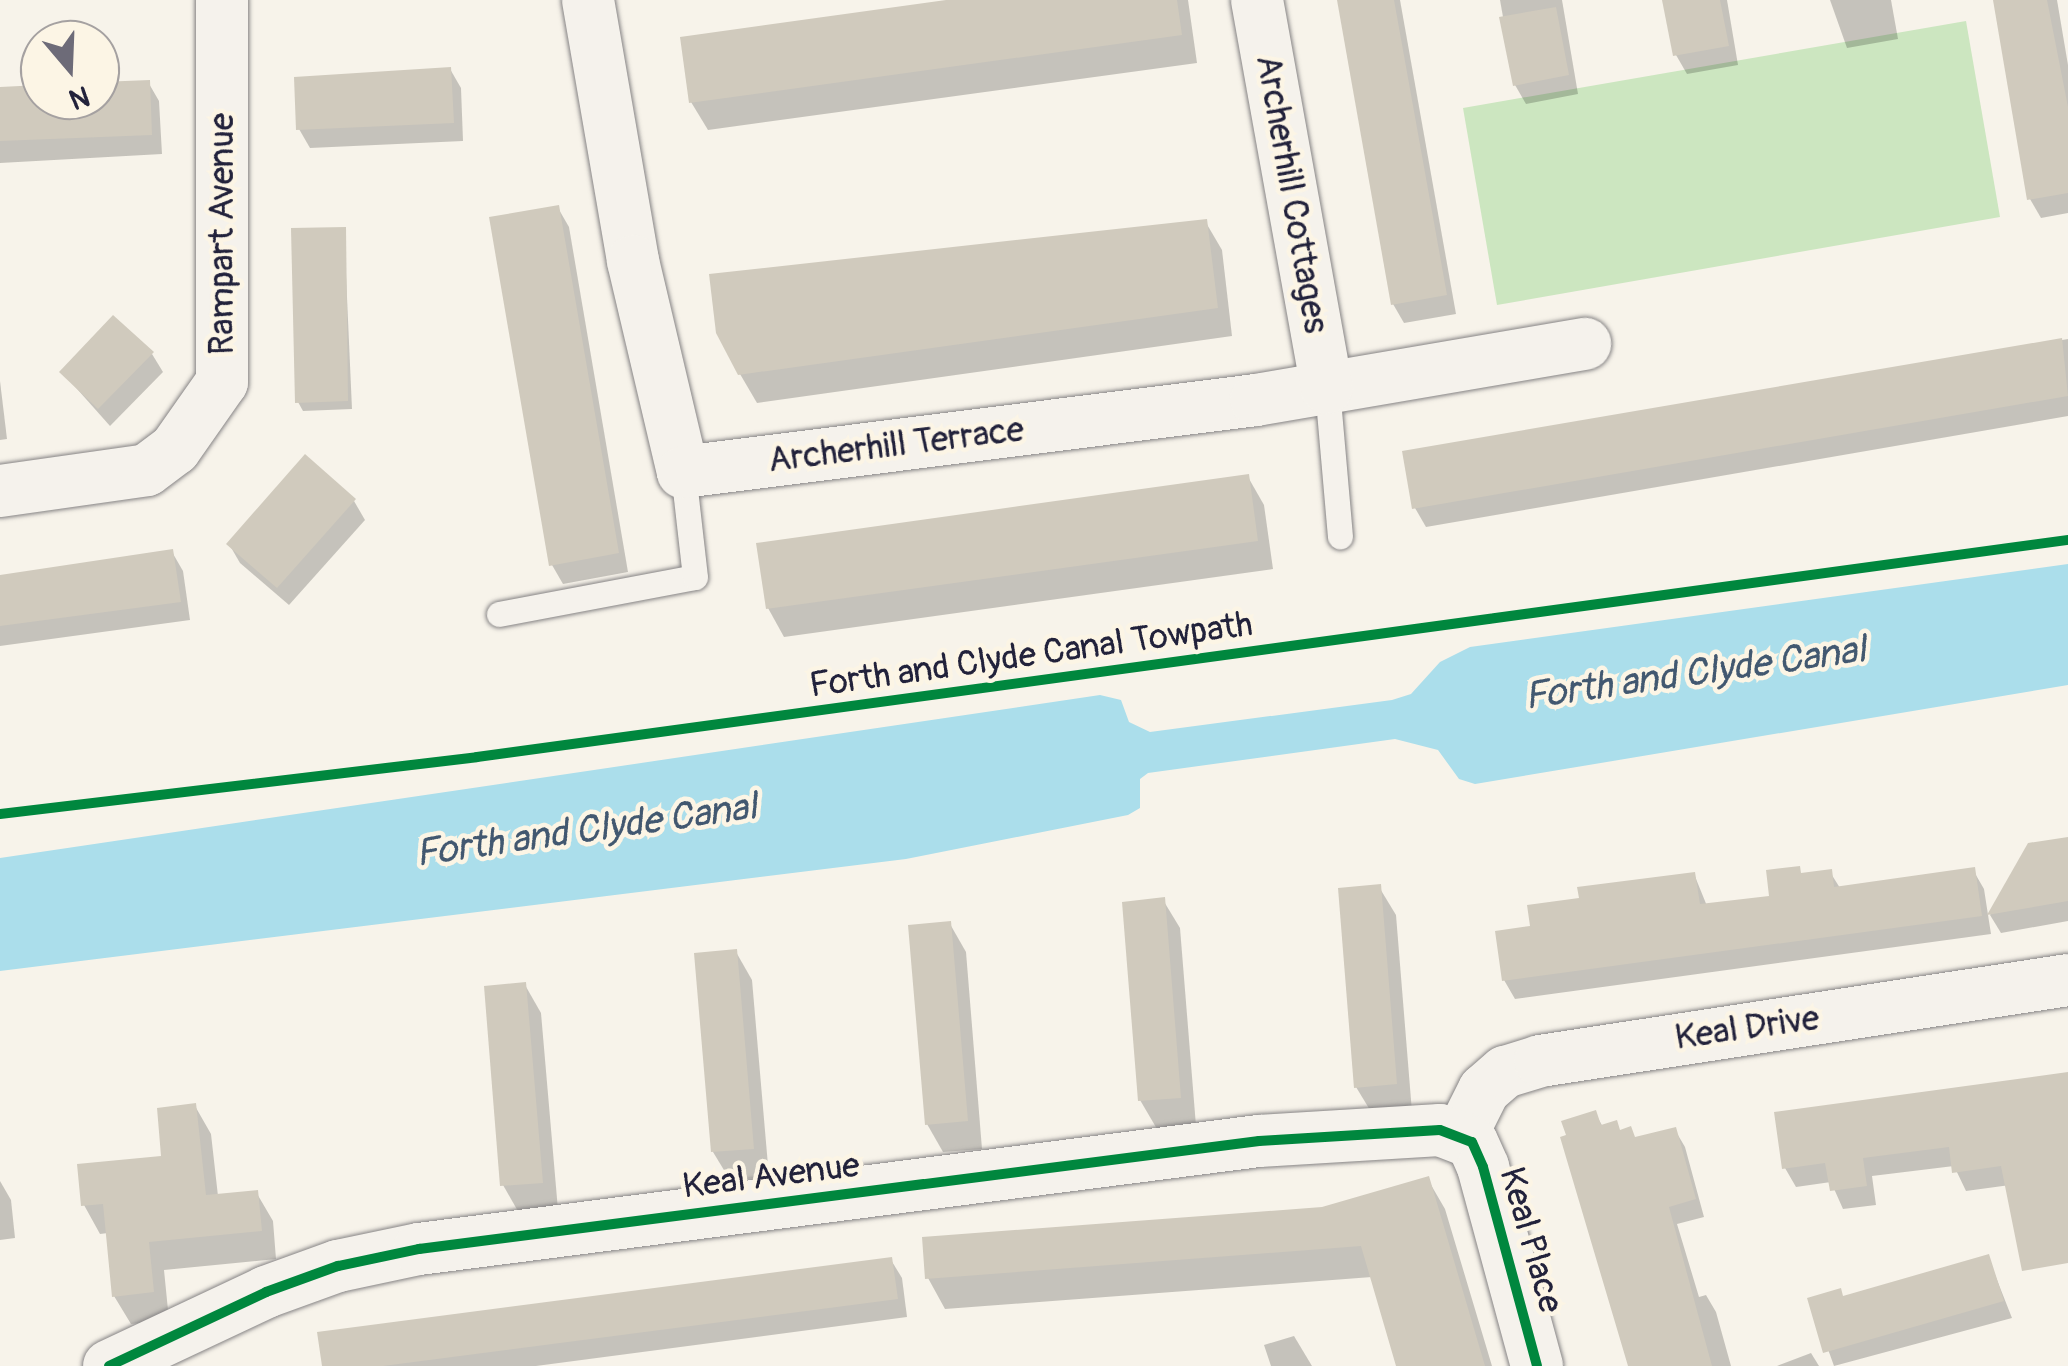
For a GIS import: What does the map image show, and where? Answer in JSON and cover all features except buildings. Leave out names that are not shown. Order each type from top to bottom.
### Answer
[{"type":"street","name":"Rampart Avenue","points":[[0,491],[147,470],[188,434],[222,382],[222,0]]},
{"type":"street","points":[[588,0],[634,260],[683,472]]},
{"type":"street","name":"Archerhill Cottages","points":[[1257,0],[1327,388]]},
{"type":"street","name":"Archerhill Terrace","points":[[683,472],[1327,388],[1585,344]]},
{"type":"street","name":"Keal Drive","points":[[1462,1134],[1484,1090],[1505,1072],[1540,1061],[2068,980]]},
{"type":"street","name":"Keal Avenue","points":[[109,1366],[266,1292],[338,1266],[419,1249],[1259,1141],[1462,1134]]},
{"type":"street","name":"Keal Place","points":[[1462,1134],[1472,1142],[1495,1201],[1537,1366]]},
{"type":"lane","points":[[1327,388],[1340,536]]},
{"type":"lane","points":[[499,614],[695,577],[683,472]]},
{"type":"green space","points":[[1966,21],[2000,217],[1497,305],[1463,108]]},
{"type":"water","name":"Forth and Clyde Canal","points":[[2068,564],[2068,685],[1475,784],[1459,779],[1438,750],[1395,739],[1148,773],[1140,779],[1140,808],[1128,815],[906,859],[0,971],[0,858],[1100,695],[1121,700],[1129,722],[1150,732],[1392,700],[1411,694],[1440,662],[1470,647]]},
{"type":"cycle path","name":"Forth and Clyde Canal Towpath","points":[[0,814],[477,757],[2068,540]]},
{"type":"cycle path","points":[[109,1366],[266,1292],[338,1266],[419,1249],[1259,1141],[1440,1130],[1472,1142],[1483,1167],[1537,1366]]}]
